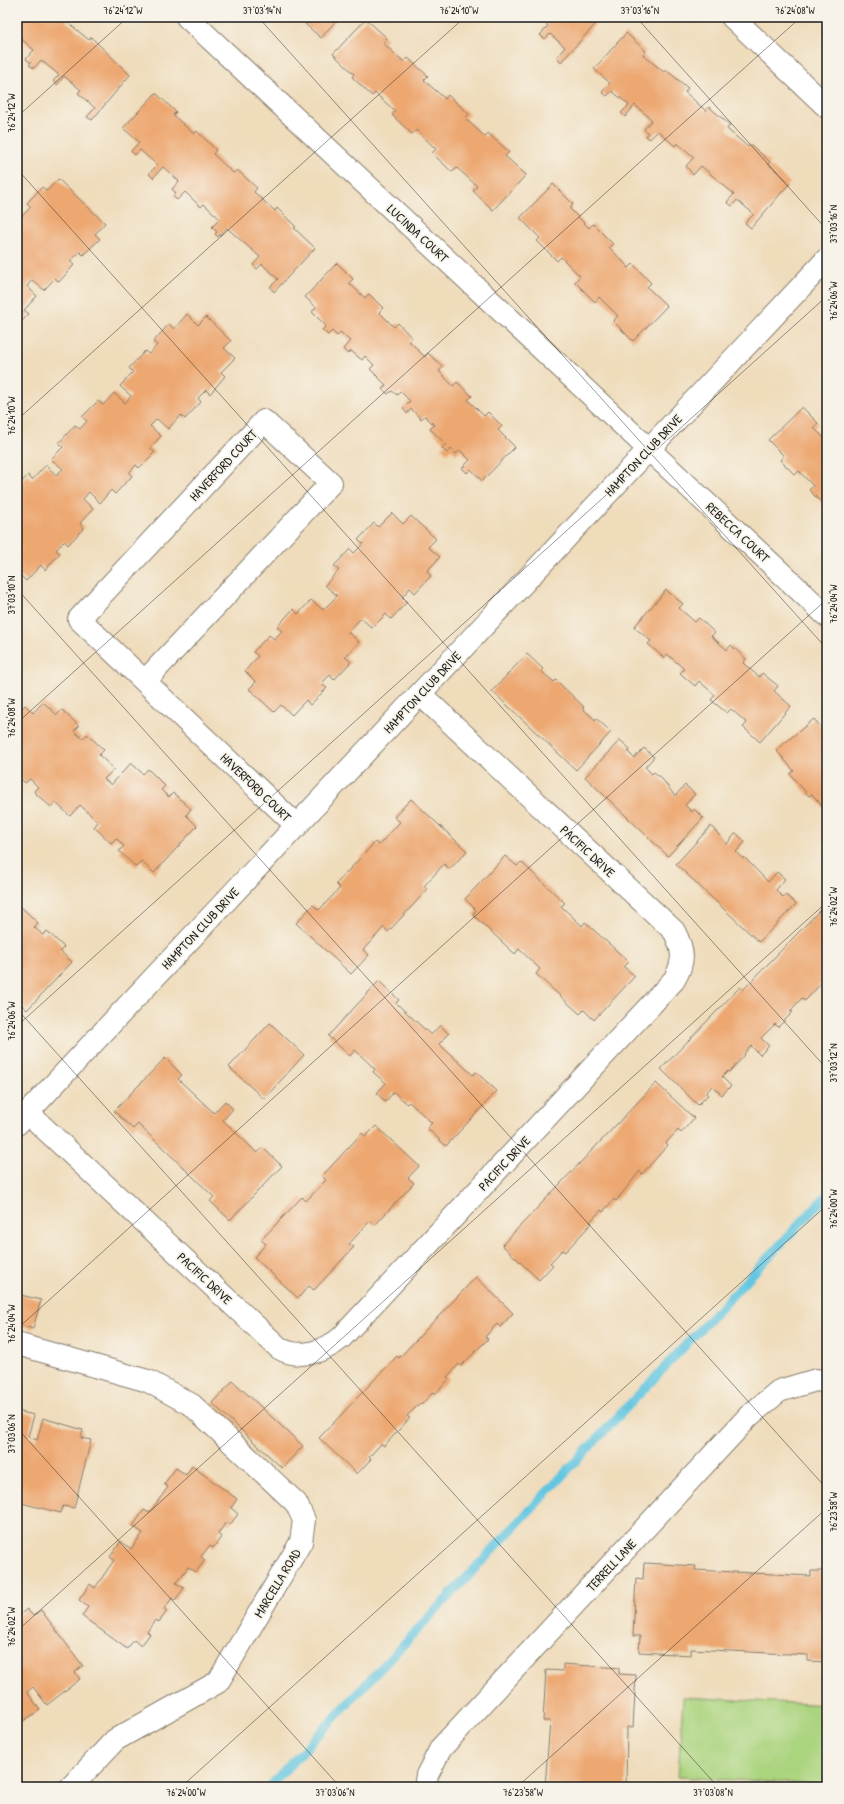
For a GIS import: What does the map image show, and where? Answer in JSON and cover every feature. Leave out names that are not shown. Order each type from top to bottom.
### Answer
[{"type":"street","name":"LUCINDA COURT","points":[[187,17],[650,448]]},
{"type":"street","points":[[732,17],[827,107]]},
{"type":"street","name":"HAMPTON CLUB DRIVE","points":[[23,1118],[827,259]]},
{"type":"street","name":"HAVERFORD COURT","points":[[146,681],[331,483],[264,421],[79,619],[297,826]]},
{"type":"street","name":"REBECCA COURT","points":[[650,448],[827,616]]},
{"type":"street","name":"PACIFIC DRIVE","points":[[23,1118],[279,1348],[294,1355],[302,1355],[328,1347],[341,1338],[674,980],[683,961],[683,951],[674,931],[420,694]]},
{"type":"street","name":"MARCELLA ROAD","points":[[17,1344],[148,1382],[192,1405],[296,1503],[304,1520],[301,1542],[218,1682],[116,1740],[71,1787]]},
{"type":"street","name":"TERRELL LANE","points":[[425,1787],[427,1775],[441,1748],[749,1416],[779,1392],[816,1380],[827,1382]]},
{"type":"green space","points":[[683,1697],[827,1705],[827,1785],[678,1777]]},
{"type":"building","points":[[17,17],[70,17],[66,21],[89,40],[91,37],[130,75],[92,120],[87,117],[95,108],[78,93],[81,90],[64,76],[57,85],[53,81],[59,75],[41,60],[34,68],[29,65],[31,63],[26,59],[34,50],[17,35]]},
{"type":"building","points":[[305,17],[339,17],[321,38],[305,24],[309,20]]},
{"type":"building","points":[[538,17],[602,17],[561,62],[557,57],[565,47],[550,34],[545,39],[540,35],[548,26]]},
{"type":"building","points":[[366,19],[387,38],[383,43],[404,62],[408,58],[428,76],[424,80],[445,99],[448,95],[469,114],[465,118],[485,137],[488,133],[509,152],[505,156],[526,175],[493,210],[473,191],[477,186],[457,168],[452,172],[432,153],[436,149],[416,130],[412,134],[392,115],[395,111],[375,93],[372,96],[352,77],[354,74],[333,54]]},
{"type":"building","points":[[626,33],[646,51],[643,55],[664,72],[666,70],[688,88],[685,92],[706,111],[709,107],[730,125],[727,129],[748,147],[750,144],[770,162],[768,164],[790,183],[751,228],[745,223],[754,214],[737,200],[732,206],[727,202],[734,194],[701,166],[693,175],[686,166],[694,157],[677,143],[675,146],[658,131],[650,139],[646,136],[648,133],[644,129],[652,120],[635,105],[625,117],[621,113],[629,105],[612,91],[607,96],[602,92],[610,83],[594,69]]},
{"type":"building","points":[[156,93],[176,112],[173,115],[194,134],[197,131],[216,150],[213,154],[233,173],[237,170],[257,188],[254,192],[275,211],[277,208],[296,227],[294,228],[315,248],[274,292],[270,287],[278,279],[262,264],[257,269],[253,265],[260,257],[227,228],[218,237],[215,234],[217,232],[212,227],[220,219],[204,204],[201,207],[185,192],[177,200],[173,196],[176,193],[172,189],[179,181],[163,167],[153,178],[149,174],[157,165],[140,150],[135,155],[131,151],[139,142],[123,128]]},
{"type":"building","points":[[58,179],[105,223],[95,234],[100,239],[83,255],[80,252],[70,261],[74,265],[59,282],[55,278],[44,290],[32,280],[27,286],[37,296],[24,310],[29,314],[17,326],[17,211],[22,216],[31,207],[27,203],[42,187],[47,191]]},
{"type":"building","points":[[553,184],[573,204],[570,209],[589,228],[593,224],[613,244],[609,247],[629,268],[633,264],[651,283],[647,287],[667,306],[633,341],[613,321],[618,316],[599,297],[595,302],[575,282],[580,276],[561,257],[557,261],[537,241],[540,238],[520,218]]},
{"type":"building","points":[[337,263],[353,279],[349,283],[365,298],[369,294],[383,308],[379,312],[394,327],[398,323],[412,338],[409,341],[425,357],[428,353],[443,367],[439,371],[453,386],[457,382],[472,396],[468,400],[484,416],[488,412],[502,426],[498,430],[515,447],[482,481],[471,469],[467,473],[462,468],[470,460],[460,450],[456,454],[451,449],[447,453],[442,448],[446,444],[430,429],[434,425],[425,416],[421,419],[411,409],[407,414],[403,408],[410,401],[400,391],[397,395],[392,391],[388,394],[382,389],[386,385],[370,369],[374,365],[365,356],[362,360],[351,351],[348,354],[343,349],[350,341],[340,332],[337,336],[332,331],[328,335],[322,330],[326,326],[312,312],[316,307],[305,297]]},
{"type":"building","points":[[187,314],[198,325],[206,317],[231,341],[224,348],[235,358],[221,372],[225,376],[210,394],[206,390],[198,398],[201,402],[185,419],[181,415],[168,429],[157,419],[150,426],[161,436],[150,448],[155,452],[139,468],[136,465],[129,473],[132,476],[115,494],[111,490],[100,503],[89,492],[83,499],[93,509],[80,523],[84,528],[68,545],[64,541],[56,550],[60,553],[45,570],[41,565],[26,581],[17,572],[17,487],[28,475],[32,480],[46,465],[56,475],[63,469],[51,459],[63,447],[59,443],[75,425],[80,429],[87,421],[82,417],[98,401],[103,405],[114,393],[125,403],[131,396],[120,386],[133,372],[129,368],[145,351],[149,354],[150,353],[157,345],[153,342],[169,324],[174,329]]},
{"type":"building","points":[[802,407],[818,423],[814,428],[827,441],[827,502],[824,505],[809,490],[813,486],[799,471],[795,475],[780,460],[784,456],[768,440]]},
{"type":"building","points":[[392,513],[403,524],[411,516],[436,539],[428,547],[440,557],[427,571],[431,576],[415,593],[410,588],[402,597],[407,602],[391,619],[386,614],[372,628],[361,618],[348,632],[359,642],[345,657],[351,662],[334,680],[330,675],[321,684],[327,688],[310,705],[306,700],[292,715],[281,705],[274,712],[249,689],[256,682],[245,671],[258,656],[253,652],[269,635],[274,639],[282,631],[277,627],[293,609],[298,614],[311,600],[323,610],[337,596],[325,585],[339,570],[334,566],[350,549],[354,553],[363,544],[358,540],[374,523],[378,527]]},
{"type":"building","points":[[666,590],[683,604],[679,608],[695,622],[699,618],[715,633],[711,636],[727,650],[731,645],[746,659],[743,663],[759,677],[762,673],[778,686],[774,691],[791,706],[760,742],[743,727],[747,723],[731,709],[727,713],[711,700],[715,695],[699,681],[695,686],[680,673],[684,669],[667,654],[664,658],[648,644],[651,641],[634,627]]},
{"type":"building","points":[[527,654],[543,669],[541,671],[554,682],[556,680],[584,707],[582,708],[595,720],[596,718],[611,732],[576,770],[492,691]]},
{"type":"building","points":[[43,702],[57,715],[62,710],[79,726],[74,731],[83,739],[87,734],[104,750],[99,755],[114,769],[104,779],[111,785],[131,763],[143,774],[148,769],[165,786],[161,790],[169,797],[173,793],[191,809],[186,815],[197,826],[154,873],[141,861],[136,867],[119,851],[124,846],[116,838],[111,843],[94,827],[98,822],[80,805],[70,816],[55,802],[51,807],[35,793],[34,791],[38,787],[30,779],[25,783],[17,775],[17,713],[25,705],[33,713]]},
{"type":"building","points":[[814,719],[827,734],[827,812],[812,794],[809,796],[790,774],[794,771],[776,750]]},
{"type":"building","points":[[620,740],[630,749],[628,752],[634,758],[644,748],[654,757],[645,767],[652,774],[654,772],[662,779],[675,796],[685,785],[695,794],[685,805],[692,812],[694,809],[703,818],[668,856],[585,777]]},
{"type":"building","points":[[411,799],[467,851],[450,869],[444,864],[424,886],[427,890],[388,932],[384,927],[363,950],[369,955],[351,974],[296,923],[313,905],[319,910],[340,888],[336,884],[375,842],[379,845],[400,822],[394,817]]},
{"type":"building","points":[[711,826],[727,844],[736,833],[745,842],[736,852],[743,859],[744,857],[768,882],[777,872],[785,879],[776,890],[783,897],[786,895],[796,904],[759,942],[676,864]]},
{"type":"building","points":[[505,856],[517,866],[521,862],[565,903],[561,906],[582,926],[585,922],[629,962],[624,967],[635,976],[594,1020],[584,1010],[580,1014],[536,974],[540,969],[519,949],[515,954],[473,915],[476,910],[465,899]]},
{"type":"building","points":[[21,907],[38,923],[34,927],[43,935],[47,931],[64,947],[60,951],[72,962],[27,1010],[17,1000],[17,911]]},
{"type":"building","points":[[820,910],[827,917],[827,977],[805,1001],[802,998],[790,1011],[793,1012],[778,1027],[775,1024],[761,1038],[769,1046],[760,1055],[751,1046],[744,1054],[745,1055],[729,1072],[728,1071],[722,1077],[731,1086],[722,1095],[712,1086],[706,1093],[708,1095],[698,1105],[661,1069],[740,987],[743,990]]},
{"type":"building","points":[[379,981],[399,1000],[396,1003],[431,1035],[440,1025],[449,1034],[439,1044],[473,1075],[476,1072],[497,1091],[446,1146],[427,1128],[432,1123],[409,1102],[407,1104],[394,1092],[385,1102],[377,1093],[386,1083],[373,1072],[375,1069],[355,1050],[350,1056],[328,1036]]},
{"type":"building","points":[[270,1023],[304,1055],[264,1099],[229,1067]]},
{"type":"building","points":[[165,1058],[182,1075],[178,1079],[214,1113],[225,1101],[233,1109],[223,1120],[257,1153],[263,1148],[282,1166],[230,1220],[210,1201],[214,1197],[138,1124],[133,1129],[114,1111]]},
{"type":"building","points":[[656,1083],[694,1118],[681,1133],[678,1130],[666,1143],[668,1145],[642,1174],[640,1171],[616,1201],[614,1199],[603,1212],[601,1210],[590,1222],[592,1223],[565,1252],[562,1250],[550,1263],[553,1265],[539,1280],[502,1245]]},
{"type":"building","points":[[376,1126],[419,1166],[408,1178],[414,1183],[375,1225],[370,1221],[349,1244],[354,1247],[314,1290],[309,1286],[298,1298],[254,1257],[266,1244],[261,1240],[302,1197],[306,1201],[326,1180],[322,1176],[362,1133],[365,1137]]},
{"type":"building","points":[[476,1277],[513,1313],[500,1327],[497,1324],[485,1337],[488,1339],[461,1366],[459,1364],[447,1377],[449,1379],[435,1394],[433,1392],[421,1405],[420,1403],[407,1416],[410,1418],[384,1446],[381,1444],[369,1457],[371,1459],[357,1474],[319,1438],[397,1356],[399,1358]]},
{"type":"building","points":[[17,1294],[41,1300],[33,1329],[17,1324]]},
{"type":"building","points":[[233,1381],[303,1446],[282,1468],[212,1403]]},
{"type":"building","points":[[17,1411],[34,1415],[28,1437],[37,1440],[43,1418],[83,1430],[81,1438],[91,1440],[74,1508],[63,1506],[61,1513],[17,1502]]},
{"type":"building","points":[[192,1466],[237,1499],[231,1508],[238,1514],[230,1525],[226,1522],[218,1534],[221,1537],[213,1548],[210,1545],[201,1557],[205,1560],[196,1572],[188,1567],[176,1583],[184,1588],[175,1600],[172,1598],[164,1609],[167,1611],[159,1622],[155,1620],[147,1632],[150,1634],[141,1646],[134,1640],[127,1649],[82,1616],[88,1607],[79,1600],[90,1584],[95,1588],[114,1560],[110,1557],[121,1541],[131,1549],[143,1533],[133,1526],[144,1510],[149,1513],[168,1487],[164,1484],[176,1468],[186,1475]]},
{"type":"building","points":[[644,1563],[696,1566],[695,1570],[811,1576],[811,1571],[827,1571],[827,1662],[808,1661],[808,1655],[691,1649],[691,1655],[639,1652],[640,1636],[633,1636],[636,1578],[643,1579]]},
{"type":"building","points":[[27,1609],[33,1616],[41,1610],[83,1666],[75,1672],[80,1679],[47,1705],[33,1687],[27,1692],[40,1710],[17,1725],[17,1617]]},
{"type":"building","points":[[563,1664],[619,1668],[619,1674],[636,1675],[633,1727],[627,1727],[626,1787],[545,1787],[550,1721],[543,1721],[546,1670],[563,1671]]},
{"type":"waterway","points":[[269,1787],[827,1195]]}]
